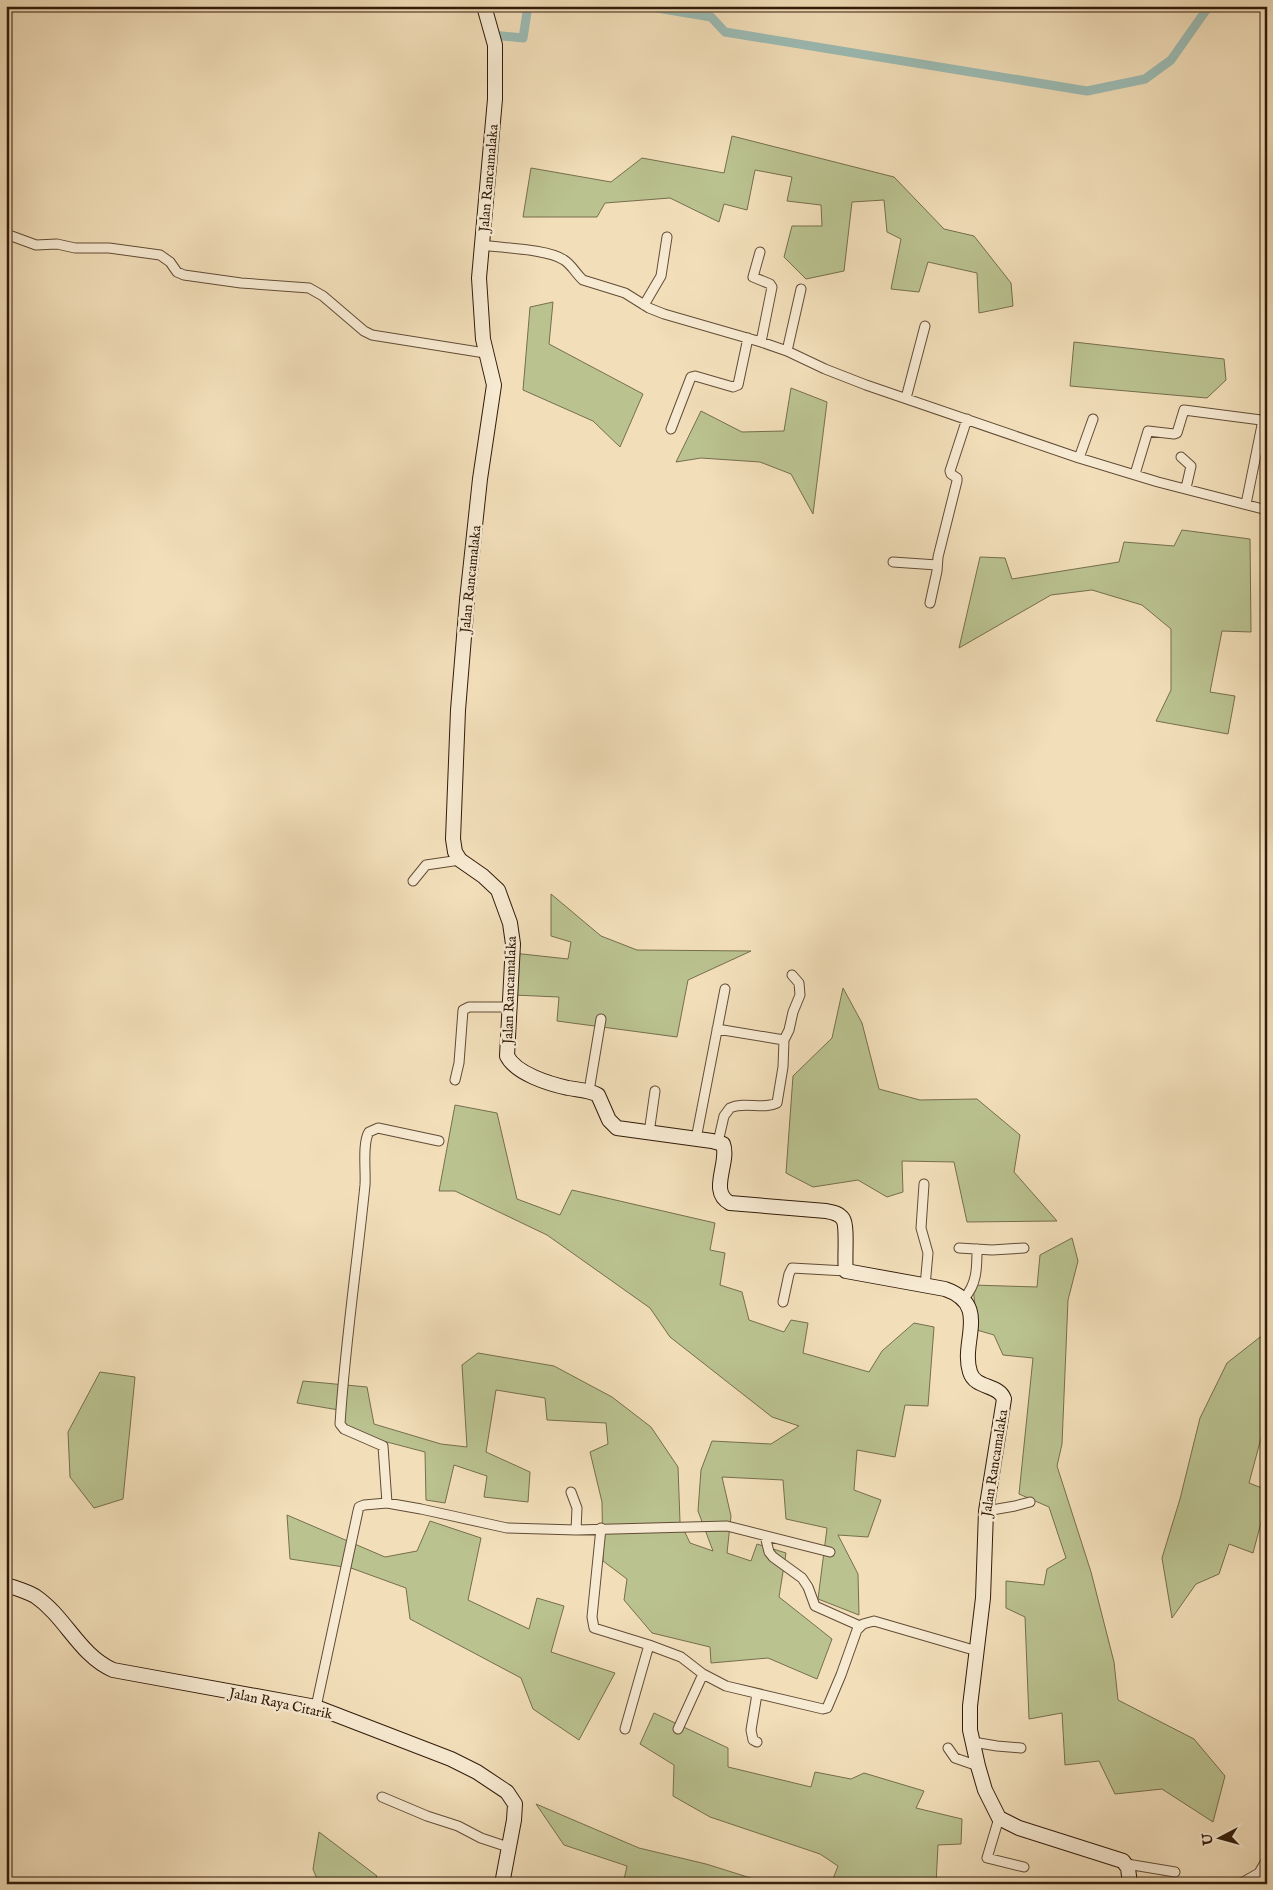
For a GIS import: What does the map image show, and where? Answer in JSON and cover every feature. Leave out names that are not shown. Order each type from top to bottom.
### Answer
[{"type":"street","name":"Jalan Rancamalaka","points":[[484,6],[495,45],[495,72],[494,117],[479,278],[486,353],[492,375],[493,396],[480,479],[467,600],[458,710],[453,839],[455,852],[460,860],[494,886],[506,909],[513,944],[507,1056],[512,1065],[546,1081],[571,1088],[589,1090]]},
{"type":"street","points":[[6,234],[36,246],[57,244],[75,248],[109,248],[160,255],[170,262],[177,272],[184,275],[241,283],[308,288],[323,296],[364,331],[372,335],[486,353]]},
{"type":"street","points":[[644,305],[660,276],[666,237]]},
{"type":"street","points":[[482,245],[556,256],[570,264],[578,276],[584,280],[625,293],[644,305],[664,314],[787,351],[848,378],[1079,458],[1267,510]]},
{"type":"street","points":[[760,252],[753,277],[770,284],[772,287],[761,342]]},
{"type":"street","points":[[787,351],[801,289]]},
{"type":"street","points":[[906,398],[925,326]]},
{"type":"street","points":[[671,429],[691,377],[695,376],[732,387],[738,386],[748,338]]},
{"type":"street","points":[[1136,474],[1148,431],[1168,434],[1177,433],[1184,410],[1261,420],[1262,425],[1246,504]]},
{"type":"street","points":[[930,602],[938,556],[957,481],[957,478],[950,471],[967,419]]},
{"type":"street","points":[[1079,458],[1093,419]]},
{"type":"street","points":[[1181,458],[1190,466],[1186,488]]},
{"type":"street","points":[[893,562],[937,565]]},
{"type":"street","points":[[1267,772],[1267,779]]},
{"type":"street","points":[[413,881],[426,865],[460,860]]},
{"type":"street","points":[[718,1142],[724,1116],[730,1108],[741,1105],[770,1105],[778,1103],[784,1058],[784,1040],[790,1030],[791,1016],[800,995],[799,983],[792,975]]},
{"type":"street","points":[[696,1139],[725,989]]},
{"type":"street","points":[[455,1080],[459,1063],[463,1010],[468,1007],[510,1007]]},
{"type":"street","points":[[601,1019],[589,1090],[598,1095],[613,1125],[622,1130],[723,1144],[720,1188],[725,1200],[736,1204],[826,1211],[839,1214],[844,1220],[846,1227],[844,1255],[846,1272]]},
{"type":"street","points":[[717,1029],[784,1040]]},
{"type":"street","points":[[649,1133],[655,1091]]},
{"type":"street","points":[[386,1504],[383,1446],[344,1428],[340,1424],[344,1358],[365,1179],[366,1142],[369,1132],[378,1128],[439,1141]]},
{"type":"street","points":[[924,1184],[921,1228],[928,1253],[925,1286]]},
{"type":"street","points":[[958,1248],[1024,1248]]},
{"type":"street","points":[[783,1302],[792,1268],[846,1272],[945,1289],[964,1298],[971,1291],[975,1280],[977,1249]]},
{"type":"street","name":"Jalan Rancamalaka","points":[[964,1298],[968,1305],[971,1327],[968,1360],[970,1374],[980,1384],[999,1391],[1004,1399],[986,1510],[984,1598],[970,1706],[970,1730],[978,1766],[985,1790],[999,1818]]},
{"type":"street","points":[[571,1492],[577,1508],[576,1530]]},
{"type":"street","points":[[986,1510],[1030,1502]]},
{"type":"street","points":[[316,1707],[358,1511],[359,1507],[364,1505],[386,1504],[422,1509],[507,1528],[576,1530],[727,1526],[830,1552]]},
{"type":"street","points":[[601,1528],[592,1617],[594,1628],[681,1657],[703,1674],[726,1686],[819,1710],[827,1708],[857,1630],[860,1626],[874,1621],[976,1651]]},
{"type":"street","points":[[765,1536],[768,1552],[802,1578],[808,1587],[815,1606],[860,1626]]},
{"type":"street","name":"Jalan Raya Citarik","points":[[6,1585],[35,1596],[56,1614],[90,1656],[100,1664],[113,1670],[316,1707],[451,1759],[477,1772],[507,1792],[512,1798],[515,1810],[502,1884]]},
{"type":"street","points":[[625,1730],[649,1645]]},
{"type":"street","points":[[678,1729],[703,1674]]},
{"type":"street","points":[[757,1694],[751,1733],[753,1740],[757,1742]]},
{"type":"street","points":[[973,1742],[1021,1748]]},
{"type":"street","points":[[948,1748],[955,1758],[978,1766]]},
{"type":"street","points":[[382,1797],[427,1816],[458,1826],[508,1848]]},
{"type":"street","points":[[1024,1867],[987,1858],[999,1818],[1019,1828],[1110,1856],[1126,1864],[1175,1872]]},
{"type":"street","points":[[1240,1884],[1259,1873],[1267,1859]]},
{"type":"street","points":[[1126,1864],[1130,1884]]},
{"type":"green space","points":[[732,136],[894,177],[944,229],[974,236],[1011,283],[1013,306],[979,313],[977,273],[928,262],[919,292],[891,289],[901,239],[887,232],[884,200],[852,202],[844,271],[806,279],[784,257],[792,226],[822,226],[821,205],[787,201],[792,177],[755,170],[747,210],[724,204],[719,222],[670,198],[605,203],[597,217],[523,217],[531,168],[611,182],[642,158],[724,173]]},
{"type":"green space","points":[[553,302],[549,344],[643,394],[620,447],[593,421],[523,390],[530,307]]},
{"type":"green space","points":[[1074,342],[1224,359],[1226,380],[1207,398],[1070,386]]},
{"type":"green space","points":[[791,388],[827,402],[813,514],[791,474],[760,462],[701,458],[676,462],[701,411],[742,432],[784,431]]},
{"type":"green space","points":[[1182,530],[1250,539],[1251,632],[1222,631],[1210,692],[1235,696],[1228,734],[1156,721],[1171,690],[1171,629],[1142,605],[1092,590],[1051,595],[959,648],[980,557],[1005,558],[1012,579],[1119,562],[1124,542],[1174,546]]},
{"type":"green space","points":[[551,894],[601,936],[637,950],[751,951],[688,980],[677,1037],[557,1021],[559,997],[513,995],[513,953],[568,959],[571,942],[551,936]]},
{"type":"green space","points":[[843,988],[862,1023],[879,1089],[920,1100],[977,1099],[1020,1135],[1014,1172],[1057,1221],[967,1222],[954,1162],[902,1161],[903,1192],[887,1197],[858,1180],[813,1187],[786,1173],[793,1076],[832,1038]]},
{"type":"green space","points":[[455,1105],[497,1113],[517,1199],[560,1215],[572,1190],[715,1223],[710,1250],[725,1253],[720,1285],[742,1292],[749,1320],[784,1332],[791,1320],[808,1323],[803,1353],[869,1372],[882,1351],[914,1323],[934,1327],[928,1406],[905,1405],[895,1457],[857,1450],[854,1490],[881,1500],[868,1537],[838,1535],[858,1574],[859,1615],[818,1599],[827,1528],[786,1519],[783,1480],[722,1477],[731,1516],[727,1553],[751,1561],[757,1544],[786,1553],[779,1597],[832,1639],[817,1679],[768,1658],[711,1663],[710,1647],[652,1633],[624,1600],[627,1579],[603,1561],[602,1502],[590,1452],[608,1444],[606,1423],[547,1420],[545,1398],[496,1390],[486,1452],[530,1472],[528,1502],[484,1497],[487,1476],[454,1465],[445,1503],[426,1500],[425,1452],[349,1432],[339,1410],[297,1403],[303,1381],[367,1387],[374,1424],[441,1444],[467,1447],[462,1365],[478,1353],[554,1366],[612,1397],[651,1427],[678,1467],[680,1522],[690,1543],[713,1551],[698,1511],[701,1470],[712,1441],[771,1444],[799,1426],[772,1417],[670,1337],[650,1308],[547,1235],[455,1191],[439,1191]]},
{"type":"green space","points":[[1072,1238],[1078,1261],[1068,1300],[1062,1444],[1057,1466],[1091,1572],[1114,1662],[1118,1700],[1194,1739],[1225,1776],[1213,1822],[1162,1789],[1115,1794],[1099,1761],[1065,1765],[1062,1713],[1029,1719],[1025,1617],[1006,1608],[1006,1581],[1044,1585],[1047,1569],[1066,1558],[1049,1507],[1019,1494],[1033,1358],[1003,1355],[994,1335],[977,1330],[973,1285],[1037,1287],[1040,1255]]},
{"type":"green space","points":[[1264,1334],[1267,1334],[1267,1427],[1264,1427],[1249,1483],[1267,1490],[1267,1500],[1253,1553],[1229,1544],[1219,1574],[1196,1584],[1172,1618],[1162,1558],[1180,1499],[1200,1418],[1227,1363]]},
{"type":"green space","points":[[100,1372],[135,1377],[123,1499],[94,1508],[70,1477],[68,1432]]},
{"type":"green space","points":[[287,1515],[385,1557],[417,1551],[430,1521],[481,1538],[468,1600],[529,1629],[537,1598],[564,1606],[551,1652],[615,1673],[579,1740],[533,1709],[521,1678],[410,1619],[406,1588],[351,1568],[290,1559]]},
{"type":"green space","points":[[654,1713],[728,1748],[728,1767],[811,1787],[815,1772],[851,1779],[864,1773],[924,1791],[916,1808],[962,1819],[961,1844],[938,1845],[936,1884],[831,1884],[838,1866],[820,1854],[710,1817],[673,1796],[674,1765],[640,1744]]},
{"type":"green space","points":[[536,1804],[639,1848],[706,1864],[770,1884],[714,1884],[710,1882],[710,1884],[623,1884],[627,1866],[564,1845]]},
{"type":"green space","points":[[319,1832],[377,1876],[374,1884],[319,1884],[313,1869]]},
{"type":"waterway","points":[[492,35],[523,38],[528,6]]},
{"type":"waterway","points":[[645,6],[711,17],[725,32],[1087,91],[1145,79],[1171,60],[1209,6]]}]
